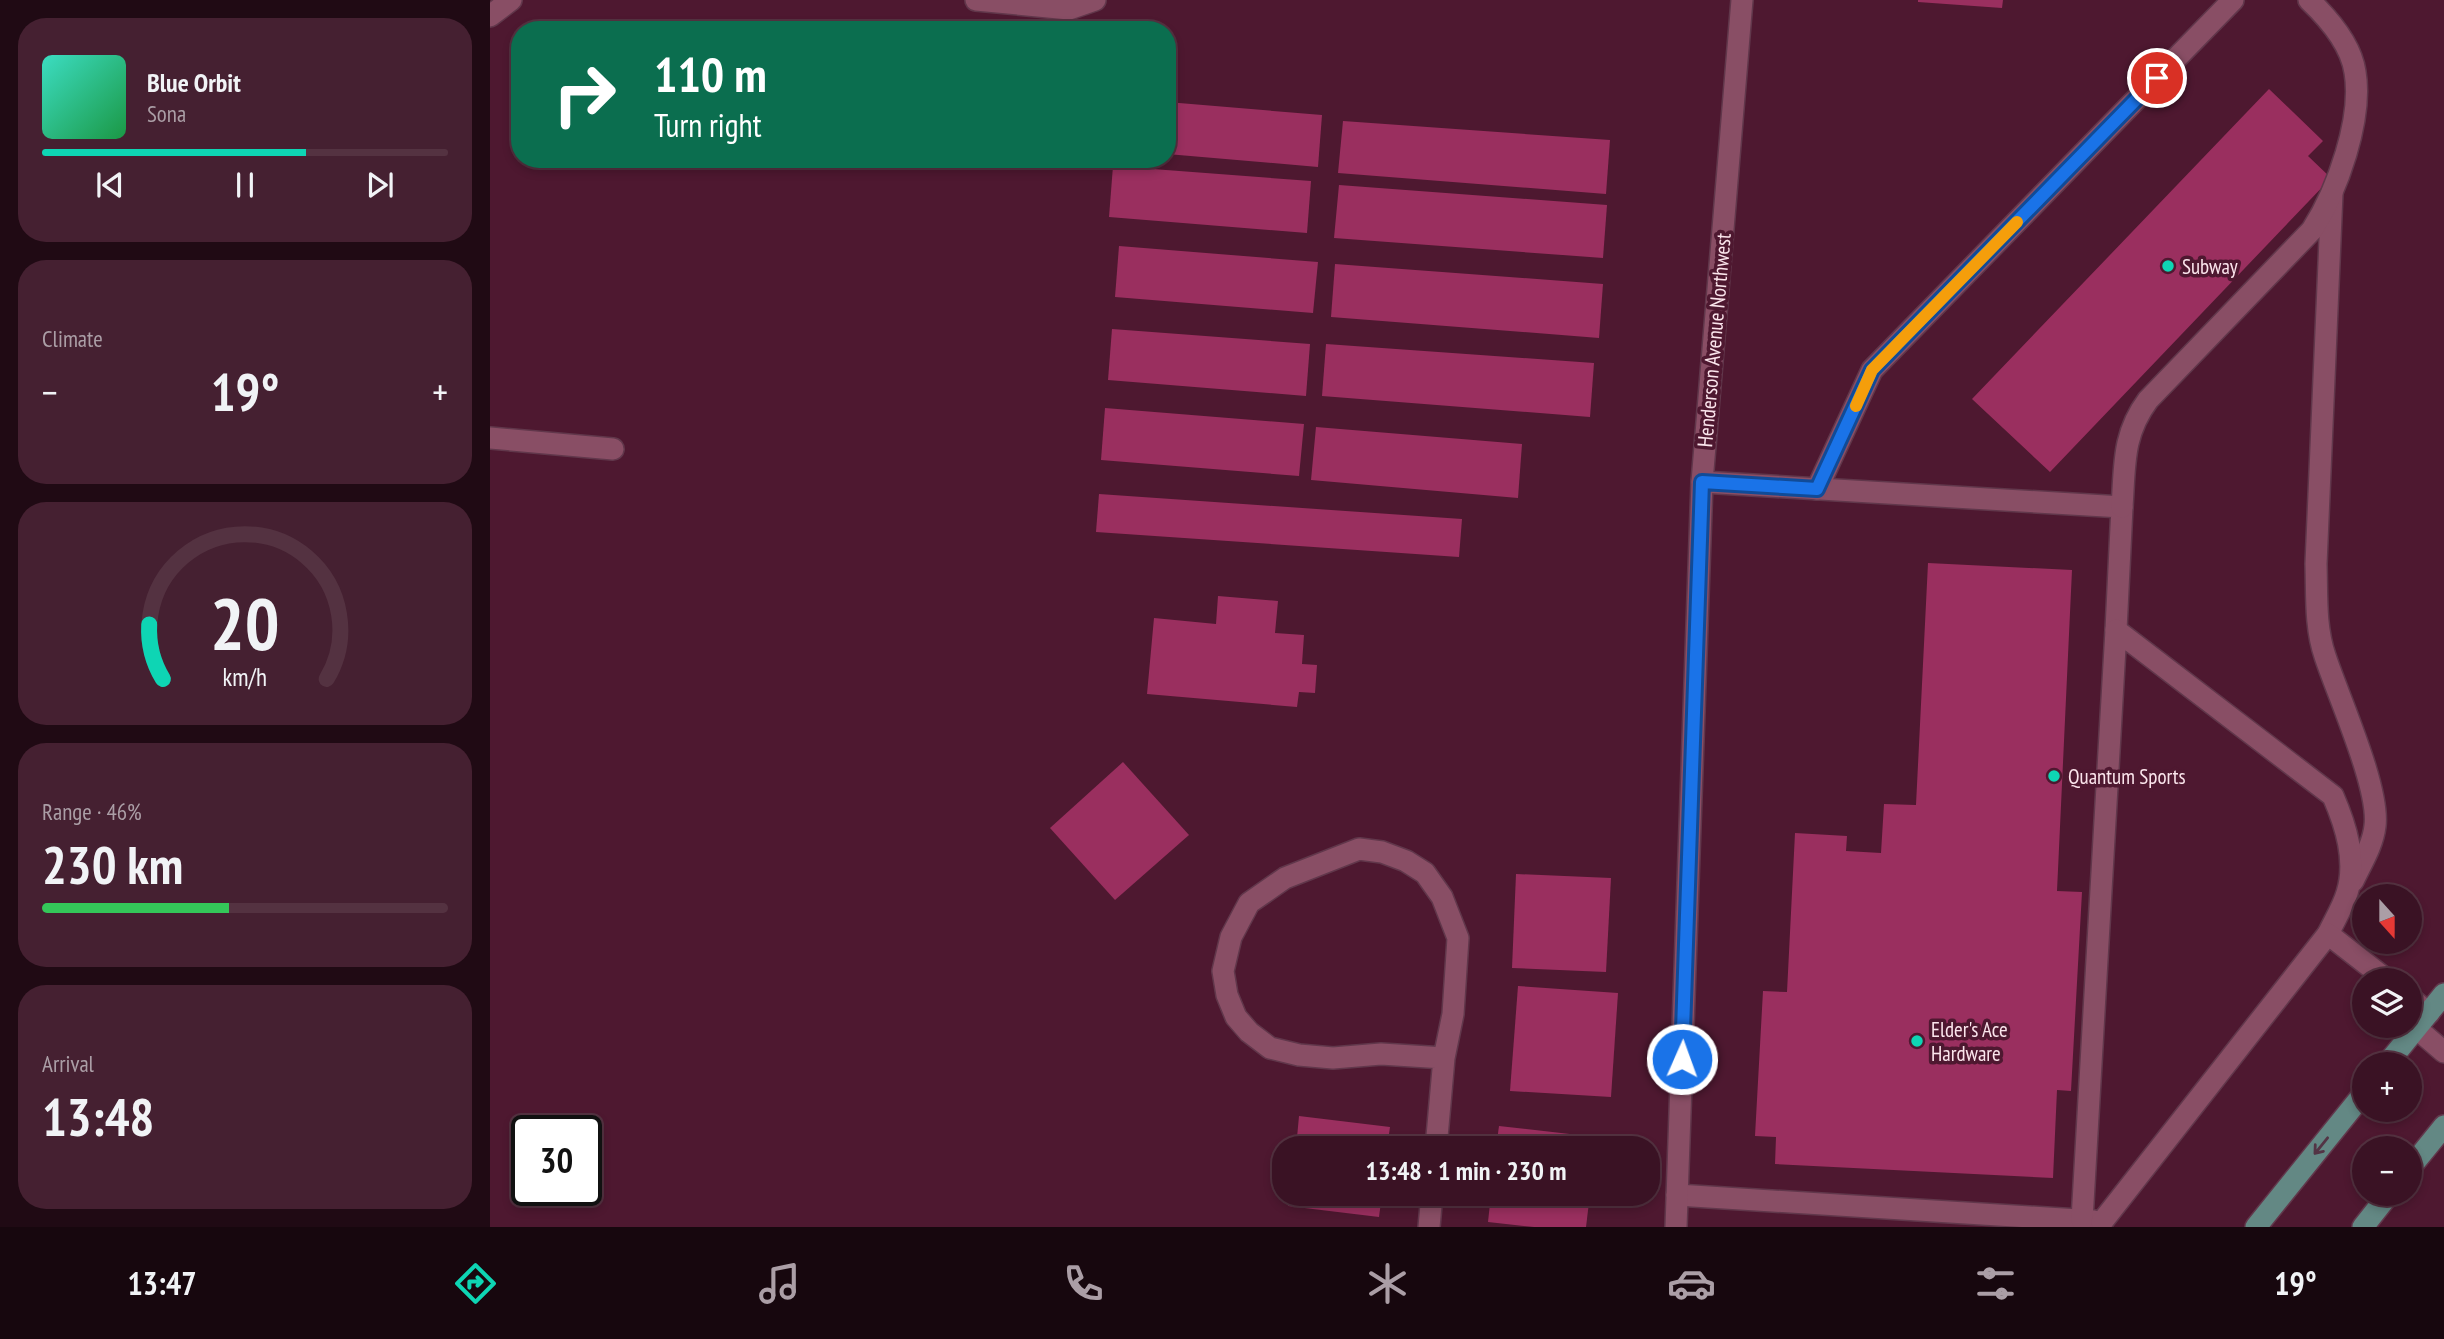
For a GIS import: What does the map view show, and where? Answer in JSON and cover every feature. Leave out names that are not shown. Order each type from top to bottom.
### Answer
[{"type":"main road","points":[[2422,1021],[2444,994]]},
{"type":"main road","points":[[2397,1052],[2408,1038]]},
{"type":"main road","points":[[2256,1227],[2352,1108]]},
{"type":"main road","points":[[2422,1153],[2444,1126]]},
{"type":"main road","points":[[2363,1227],[2380,1206]]},
{"type":"street","points":[[490,16],[511,0]]},
{"type":"street","points":[[986,0],[1069,9],[1095,0]]},
{"type":"street","name":"Henderson Avenue Northwest","points":[[1676,1227],[1702,482],[1742,0]]},
{"type":"street","points":[[1817,489],[1872,370],[2233,0]]},
{"type":"street","points":[[2098,1223],[2116,630],[2128,435],[2136,415],[2148,400],[2312,230],[2326,208],[2347,148],[2353,120],[2356,103],[2355,70],[2333,27],[2309,0]]},
{"type":"street","points":[[2098,1223],[2328,933],[2373,838],[2375,813],[2367,777],[2323,653],[2317,618],[2316,564],[2332,192]]},
{"type":"street","points":[[490,438],[613,449]]},
{"type":"street","points":[[1702,482],[2122,507]]},
{"type":"street","points":[[2116,630],[2333,796],[2348,836],[2350,862],[2347,893]]},
{"type":"street","points":[[1437,1136],[1444,1058],[1453,1014],[1458,938],[1443,897],[1425,873],[1406,861],[1382,852],[1359,849],[1285,878],[1249,903],[1231,937],[1223,971],[1231,1006],[1236,1017],[1249,1032],[1270,1048],[1299,1055],[1333,1058],[1381,1054],[1444,1058]]},
{"type":"street","points":[[2328,933],[2372,968]]},
{"type":"street","points":[[2422,1021],[2444,1052]]},
{"type":"street","points":[[1677,1195],[2098,1223]]},
{"type":"street","points":[[1429,1227],[1431,1206]]},
{"type":"building","points":[[1918,0],[2003,0],[2002,8]]},
{"type":"building","points":[[2269,89],[2323,141],[2308,156],[2331,178],[2050,472],[1972,399]]},
{"type":"building","points":[[1176,103],[1322,115],[1318,167],[1176,155]]},
{"type":"building","points":[[1343,121],[1610,140],[1606,194],[1338,173]]},
{"type":"building","points":[[1113,168],[1311,181],[1307,233],[1109,217]]},
{"type":"building","points":[[1339,185],[1607,205],[1603,258],[1334,238]]},
{"type":"building","points":[[1119,246],[1318,262],[1313,313],[1115,297]]},
{"type":"building","points":[[1335,264],[1603,284],[1599,338],[1331,317]]},
{"type":"building","points":[[1112,329],[1310,344],[1306,396],[1108,380]]},
{"type":"building","points":[[1326,344],[1594,363],[1590,417],[1322,396]]},
{"type":"building","points":[[1105,408],[1304,424],[1299,476],[1101,460]]},
{"type":"building","points":[[1316,427],[1522,444],[1518,498],[1311,480]]},
{"type":"building","points":[[1099,494],[1462,519],[1459,557],[1096,532]]},
{"type":"building","name":"Elder's Ace Hardware","points":[[1928,563],[2072,570],[2057,891],[2082,892],[2071,1091],[2057,1090],[2053,1178],[1775,1164],[1776,1137],[1755,1136],[1763,991],[1787,992],[1795,833],[1847,836],[1846,851],[1881,853],[1884,804],[1916,805]]},
{"type":"building","points":[[1218,596],[1278,601],[1275,633],[1304,635],[1302,664],[1317,665],[1315,693],[1299,692],[1297,707],[1147,694],[1154,618],[1216,624]]},
{"type":"building","points":[[1123,762],[1189,835],[1115,900],[1050,828]]},
{"type":"building","points":[[1516,874],[1611,878],[1606,972],[1512,968]]},
{"type":"building","points":[[1518,986],[1618,993],[1611,1097],[1510,1091]]},
{"type":"building","points":[[1299,1116],[1390,1127],[1389,1136],[1297,1136]]},
{"type":"building","points":[[1499,1126],[1587,1136],[1498,1136]]},
{"type":"building","points":[[1288,1206],[1380,1206],[1379,1217]]},
{"type":"building","points":[[1490,1206],[1589,1206],[1586,1227],[1534,1227],[1488,1222]]},
{"type":"slow traffic","points":[[1856,406],[1872,370],[2017,222]]},
{"type":"place","name":"Subway","points":[[2168,266]]},
{"type":"place","name":"Quantum Sports","points":[[2054,776]]},
{"type":"place","name":"Elder's Ace Hardware","points":[[1917,1041]]},
{"type":"route","points":[[1682,1059],[1702,482],[1817,489],[1872,370],[2157,78]]}]
